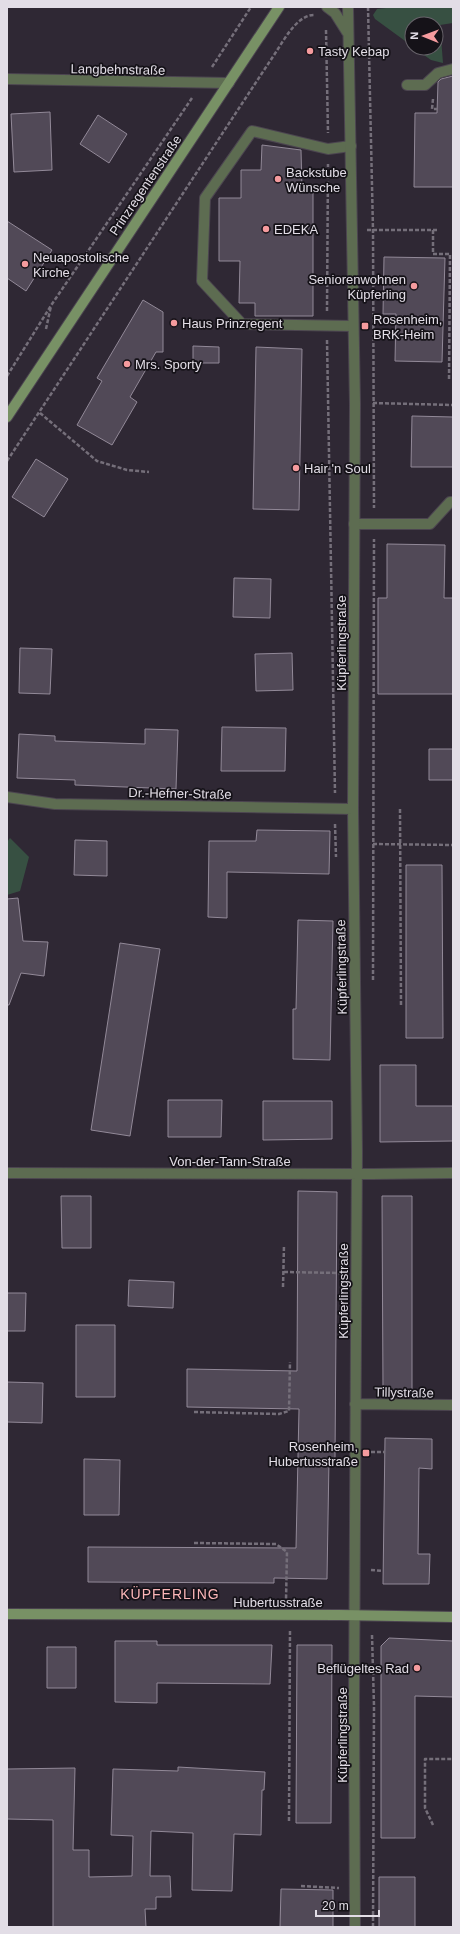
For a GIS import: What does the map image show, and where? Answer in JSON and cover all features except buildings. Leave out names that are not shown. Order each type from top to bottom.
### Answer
[{"type":"main road","name":"Prinzregentenstraße","points":[[7,417],[279,7]]},
{"type":"main road","name":"Hubertusstraße","points":[[7,1614],[288,1611],[355,1615],[453,1617]]},
{"type":"street","points":[[328,7],[336,13],[345,26],[349,36]]},
{"type":"street","name":"Küpferlingstraße","points":[[348,7],[355,398],[353,809],[357,1174],[355,1404],[355,1927]]},
{"type":"street","points":[[406,85],[425,85],[438,73],[453,69]]},
{"type":"street","name":"Langbehnstraße","points":[[7,79],[229,83]]},
{"type":"street","points":[[351,146],[328,149],[252,132],[205,198],[202,281],[242,324],[353,326]]},
{"type":"street","points":[[354,524],[430,524],[450,502],[453,502]]},
{"type":"street","name":"Dr.-Hefner-Straße","points":[[7,797],[55,804],[353,809]]},
{"type":"street","name":"Von-der-Tann-Straße","points":[[7,1173],[453,1173]]},
{"type":"street","name":"Tillystraße","points":[[355,1404],[453,1405]]},
{"type":"path","points":[[216,61],[251,7]]},
{"type":"path","points":[[368,7],[373,230],[373,984]]},
{"type":"path","points":[[7,461],[32,422],[40,413],[270,61],[298,22],[306,15],[318,16]]},
{"type":"path","points":[[326,24],[328,149],[327,326],[336,865]]},
{"type":"path","points":[[7,376],[52,304],[186,109]]},
{"type":"path","points":[[373,230],[438,230]]},
{"type":"path","points":[[433,230],[433,254],[450,254],[449,381]]},
{"type":"path","points":[[373,403],[453,405]]},
{"type":"path","points":[[40,413],[97,461],[127,470],[150,472]]},
{"type":"path","points":[[400,809],[401,1006]]},
{"type":"path","points":[[373,844],[453,845]]},
{"type":"path","points":[[283,1287],[284,1245]]},
{"type":"path","points":[[342,1266],[342,1280]]},
{"type":"path","points":[[284,1272],[342,1273]]},
{"type":"path","points":[[194,1412],[279,1414],[289,1411],[290,1362]]},
{"type":"path","points":[[371,1460],[372,1444]]},
{"type":"path","points":[[371,1452],[385,1452]]},
{"type":"path","points":[[194,1543],[276,1544],[287,1552],[289,1821]]},
{"type":"path","points":[[371,1562],[371,1578]]},
{"type":"path","points":[[371,1570],[383,1571]]},
{"type":"path","points":[[371,1615],[374,1706],[373,1927]]},
{"type":"path","points":[[433,1825],[425,1808],[425,1759],[453,1759]]},
{"type":"path","points":[[301,1886],[338,1888]]},
{"type":"green space","points":[[395,7],[453,7],[453,23],[444,24],[444,16],[404,16],[404,40],[375,19],[373,15],[377,9]]},
{"type":"green space","points":[[425,56],[442,56],[443,63],[431,60]]},
{"type":"green space","points":[[10,838],[29,857],[20,891],[7,895],[7,842]]},
{"type":"place","name":"Tasty Kebap","points":[[310,51]]},
{"type":"place","name":"Backstube Wünsche","points":[[278,179]]},
{"type":"place","name":"EDEKA","points":[[266,229]]},
{"type":"place","name":"Neuapostolische Kirche","points":[[25,264]]},
{"type":"place","name":"Seniorenwohnen Küpferling","points":[[414,286]]},
{"type":"place","name":"Haus Prinzregent","points":[[174,323]]},
{"type":"place","name":"Rosenheim, BRK-Heim","points":[[365,326]]},
{"type":"place","name":"Mrs. Sporty","points":[[127,364]]},
{"type":"place","name":"Hair 'n Soul","points":[[296,468]]},
{"type":"place","name":"Rosenheim, Hubertusstraße","points":[[366,1453]]},
{"type":"place","name":"Beflügeltes Rad","points":[[417,1668]]},
{"type":"district","name":"KÜPFERLING","points":[[170,1594]]}]
